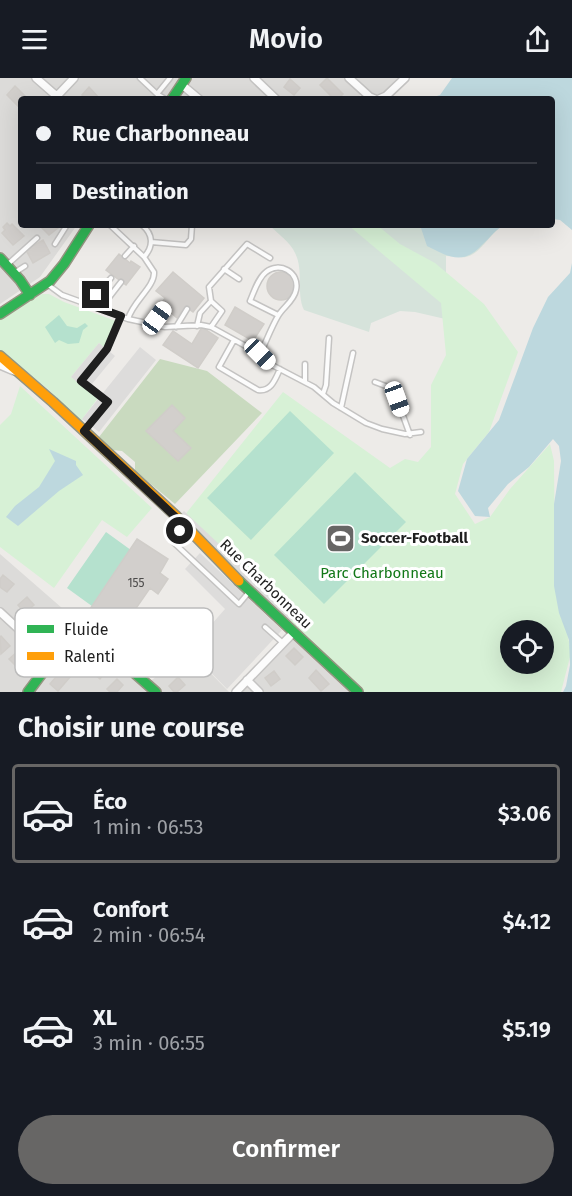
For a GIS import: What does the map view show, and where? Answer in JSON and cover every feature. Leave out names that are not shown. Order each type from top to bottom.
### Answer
[{"type":"street","points":[[36,78],[57,96]]},
{"type":"street","points":[[60,96],[74,78]]},
{"type":"street","points":[[254,78],[273,96]]},
{"type":"street","points":[[349,78],[363,96]]},
{"type":"street","points":[[387,96],[405,78]]},
{"type":"street","points":[[174,96],[184,81],[196,96]]},
{"type":"street","points":[[0,314],[47,283],[64,264],[87,228]]},
{"type":"street","points":[[3,262],[30,295]]},
{"type":"street","name":"Rue Charbonneau","points":[[0,356],[111,456],[357,692]]},
{"type":"street","name":"Rue Charbonneau","points":[[0,365],[21,375]]},
{"type":"street","points":[[0,612],[15,626]]},
{"type":"street","points":[[236,692],[294,632]]},
{"type":"street","points":[[29,692],[40,677]]},
{"type":"street","points":[[139,677],[156,692]]},
{"type":"street","points":[[247,680],[259,692]]},
{"type":"lane","points":[[140,78],[160,96]]},
{"type":"lane","points":[[157,94],[170,78]]},
{"type":"lane","points":[[55,244],[65,228]]},
{"type":"lane","points":[[115,228],[154,269],[154,279],[132,307],[128,318]]},
{"type":"lane","points":[[144,256],[150,249],[151,242],[145,228]]},
{"type":"lane","points":[[151,242],[186,245],[191,239],[192,228]]},
{"type":"lane","points":[[3,262],[37,237]]},
{"type":"lane","points":[[211,327],[222,311],[211,301],[209,287],[224,269],[247,244],[270,258]]},
{"type":"lane","points":[[125,256],[134,246]]},
{"type":"lane","points":[[14,273],[25,266]]},
{"type":"lane","points":[[224,269],[238,279]]},
{"type":"lane","points":[[260,354],[278,315],[292,299],[297,289],[294,275],[285,269],[273,269],[264,274],[250,301],[278,315]]},
{"type":"lane","points":[[90,305],[111,278]]},
{"type":"lane","points":[[100,309],[121,282]]},
{"type":"lane","points":[[47,283],[62,295],[154,325],[211,327],[260,354],[270,364],[304,382],[341,408],[376,428],[410,435],[421,432]]},
{"type":"lane","points":[[197,326],[201,313],[211,301]]},
{"type":"lane","points":[[154,325],[165,307]]},
{"type":"lane","points":[[176,327],[187,309]]},
{"type":"lane","points":[[84,431],[108,402],[81,381],[107,349],[121,316]]},
{"type":"lane","points":[[323,394],[326,385],[329,338]]},
{"type":"lane","points":[[234,340],[219,367],[263,391],[270,387],[280,369]]},
{"type":"lane","points":[[341,408],[353,353]]},
{"type":"lane","points":[[304,382],[306,364]]},
{"type":"lane","points":[[375,382],[396,390],[410,435]]},
{"type":"lane","points":[[184,525],[171,540],[239,603],[250,591]]},
{"type":"lane","points":[[265,627],[283,643]]},
{"type":"shaded area","points":[[0,78],[399,78],[380,95],[365,91],[359,96],[18,96],[18,228],[75,228],[40,277],[0,304]]},
{"type":"shaded area","points":[[272,228],[500,228],[472,255],[446,256],[446,293],[454,321],[400,311],[371,323],[369,332],[304,310],[300,296],[298,260],[287,242]]},
{"type":"shaded area","points":[[99,343],[115,356],[87,390],[71,377]]},
{"type":"shaded area","points":[[140,347],[156,360],[99,432],[82,419]]},
{"type":"shaded area","points":[[184,511],[295,616],[287,625],[177,518]]},
{"type":"shaded area","points":[[200,553],[282,630],[227,689],[213,675],[213,623],[225,609],[185,569]]},
{"type":"shaded area","points":[[0,554],[62,608],[15,608],[15,677],[141,677],[148,683],[156,677],[213,676],[229,692],[0,692]]},
{"type":"shaded area","points":[[294,628],[360,692],[234,692]]},
{"type":"green space","name":"Parc Charbonneau","points":[[352,228],[381,228],[400,244],[435,263],[484,304],[518,352],[489,432],[463,464],[455,494],[475,524],[490,517],[510,489],[550,444],[554,461],[555,566],[571,653],[561,692],[358,692],[180,521],[283,392],[390,468],[405,459],[418,462],[431,447],[431,385],[446,355],[441,303]]},
{"type":"green space","points":[[42,294],[49,294],[64,302],[116,321],[104,347],[99,343],[71,377],[98,398],[82,419],[84,420],[79,420],[49,390],[0,350],[0,319]]},
{"type":"green space","points":[[59,315],[67,326],[77,328],[85,323],[88,326],[83,330],[79,343],[68,344],[59,340],[55,343],[45,327]]},
{"type":"green space","points":[[160,359],[207,371],[262,413],[175,504],[135,471],[135,462],[122,451],[113,450],[99,437]],"holes":[[[172,405],[185,418],[173,431],[190,448],[178,461],[146,431]]]},
{"type":"green space","points":[[20,386],[152,508],[127,537],[102,520],[54,588],[0,547],[0,425],[11,414]]},
{"type":"green space","points":[[290,411],[334,453],[251,540],[207,498]]},
{"type":"green space","name":"Soccer-Football","points":[[355,472],[406,522],[324,604],[274,555]]},
{"type":"green space","points":[[106,532],[135,553],[97,608],[67,588]]},
{"type":"water","points":[[452,78],[572,78],[572,230],[560,220],[555,219],[555,96],[437,96],[440,95]]},
{"type":"water","points":[[421,228],[500,228],[476,251],[462,257],[449,256],[427,246]]},
{"type":"water","points":[[572,263],[572,692],[563,692],[570,665],[569,640],[559,613],[554,586],[554,504],[561,461],[559,446],[553,439],[529,467],[508,484],[488,508],[490,517],[475,516],[458,491],[467,459],[499,420],[533,328],[548,297],[570,273]]},
{"type":"water","points":[[49,449],[76,461],[83,475],[59,491],[18,526],[6,517],[15,506],[39,487],[55,461]]},
{"type":"building","points":[[327,78],[343,94],[331,96],[320,85]]},
{"type":"building","points":[[290,79],[300,88],[294,95],[284,87]]},
{"type":"building","points":[[15,86],[25,96],[18,96],[18,106],[7,95]]},
{"type":"building","points":[[89,87],[97,96],[83,96]]},
{"type":"building","points":[[7,223],[10,226],[12,224],[24,236],[13,245],[2,233]]},
{"type":"building","points":[[42,228],[58,228],[49,235]]},
{"type":"building","points":[[43,240],[50,253],[33,263],[26,250]]},
{"type":"building","points":[[119,254],[130,263],[131,261],[140,267],[126,285],[106,270]]},
{"type":"building","points":[[173,272],[204,298],[193,312],[186,307],[177,318],[161,304],[165,298],[156,291]]},
{"type":"building","points":[[281,272],[291,276],[295,286],[291,296],[281,300],[271,296],[267,286],[271,276]]},
{"type":"building","points":[[235,307],[264,324],[253,341],[225,325]]},
{"type":"building","points":[[202,327],[218,338],[198,368],[163,345],[173,331],[192,344]]},
{"type":"building","points":[[172,405],[185,418],[173,431],[191,448],[178,461],[146,431]]},
{"type":"building","points":[[137,539],[168,559],[160,573],[168,579],[158,594],[150,588],[136,608],[91,608]]},
{"type":"building","points":[[3,575],[14,584],[7,592],[0,587],[0,579]]},
{"type":"building","points":[[27,597],[34,605],[31,608],[21,608],[18,605]]},
{"type":"building","points":[[0,637],[10,646],[1,654]]},
{"type":"building","points":[[294,648],[303,657],[295,665],[286,656]]},
{"type":"building","points":[[15,654],[15,665],[9,659]]},
{"type":"building","points":[[316,670],[329,684],[321,691],[309,678]]},
{"type":"building","points":[[274,671],[280,679],[271,686],[265,678]]},
{"type":"building","points":[[56,677],[70,677],[58,691],[50,684]]},
{"type":"building","points":[[178,677],[185,685],[174,692],[169,686]]},
{"type":"building","points":[[117,679],[123,685],[117,692],[110,692],[107,689]]},
{"type":"traffic: fast","points":[[174,96],[186,78]]},
{"type":"traffic: fast","points":[[0,314],[50,281],[87,228]]},
{"type":"traffic: fast","points":[[0,258],[30,295]]},
{"type":"traffic: fast","points":[[239,581],[358,692]]},
{"type":"traffic: fast","points":[[28,692],[39,677]]},
{"type":"traffic: fast","points":[[139,677],[156,692]]},
{"type":"traffic: slow","points":[[0,356],[176,516],[239,581]]},
{"type":"place","name":"Soccer-Football","points":[[340,538]]},
{"type":"route","points":[[96,295],[90,305],[121,316],[107,349],[81,381],[108,402],[84,431],[173,513],[184,525],[180,531]]}]
